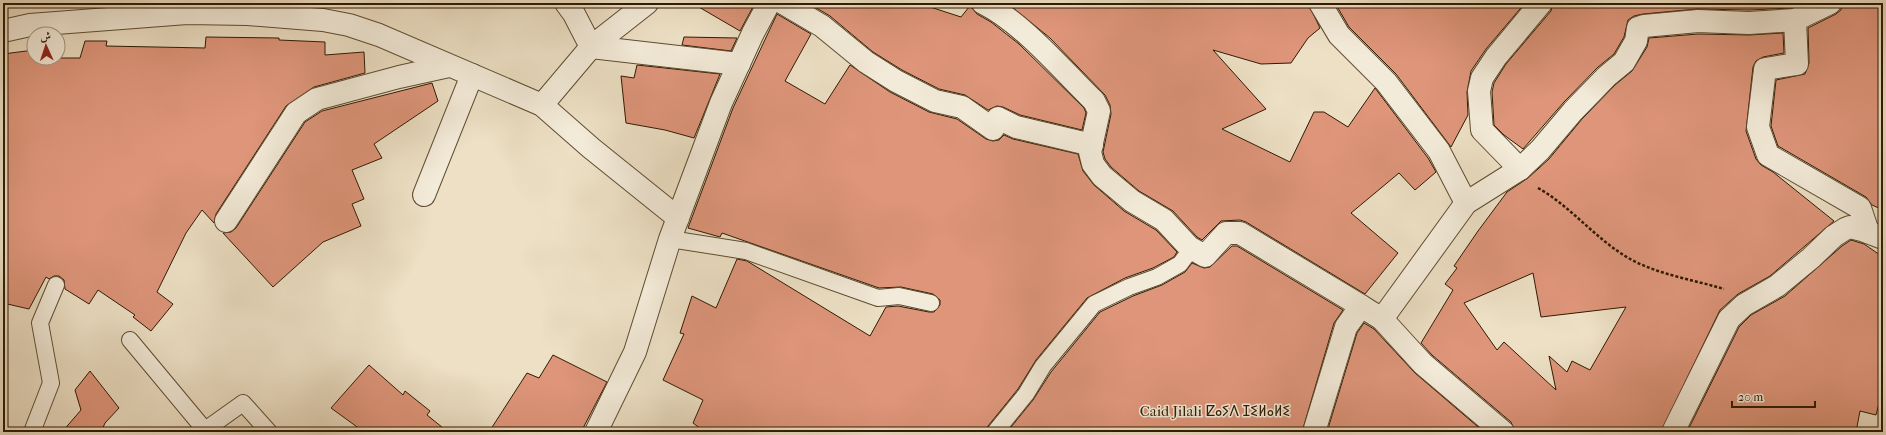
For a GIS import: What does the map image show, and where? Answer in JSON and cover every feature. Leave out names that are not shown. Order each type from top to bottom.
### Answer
[{"type":"street","points":[[566,3],[574,14],[591,47]]},
{"type":"street","points":[[542,105],[591,47],[647,3]]},
{"type":"street","points":[[596,432],[635,352],[670,239],[721,103],[769,3]]},
{"type":"street","points":[[783,3],[822,26],[866,62],[896,81],[935,101],[962,107],[993,129],[998,118],[1016,127],[1092,145]]},
{"type":"street","points":[[983,3],[993,8],[1017,25],[1094,101],[1099,111],[1090,152],[1093,164],[1102,176],[1132,201],[1164,220],[1189,247],[1205,256],[1226,233],[1240,233],[1382,318],[1423,364],[1502,432]]},
{"type":"street","points":[[1320,3],[1338,35],[1386,82],[1439,151],[1466,203]]},
{"type":"street","points":[[1520,169],[1482,130],[1479,91],[1482,78],[1496,57],[1541,3]]},
{"type":"street","points":[[1382,318],[1466,203],[1520,169],[1540,150],[1602,81],[1624,62],[1636,41],[1636,32],[1638,28],[1698,21],[1749,23],[1794,20],[1830,3]]},
{"type":"street","points":[[3,30],[30,25],[187,13],[248,14],[323,20],[349,25],[379,35],[542,105],[591,148],[678,218]]},
{"type":"street","points":[[1794,20],[1797,64],[1765,69],[1758,127],[1768,155],[1860,208],[1876,235]]},
{"type":"street","points":[[591,47],[739,64]]},
{"type":"street","points":[[226,221],[296,113],[317,99],[399,77],[449,66]]},
{"type":"street","points":[[424,195],[472,75]]},
{"type":"street","points":[[1673,432],[1729,319],[1744,305],[1777,286],[1811,258],[1834,236],[1845,229],[1850,228],[1876,235]]},
{"type":"street","points":[[1314,432],[1346,327],[1361,306]]},
{"type":"lane","points":[[670,239],[746,251],[878,298],[899,296],[931,303]]},
{"type":"lane","points":[[995,432],[1026,394],[1043,366],[1094,304],[1129,287],[1157,277],[1180,264],[1186,256],[1189,247]]},
{"type":"lane","points":[[32,432],[51,383],[40,323],[56,286]]},
{"type":"lane","points":[[130,340],[205,430],[243,403],[268,432]]},
{"type":"path","points":[[1520,169],[1534,186],[1553,197],[1587,227],[1625,256],[1654,269],[1733,293],[1744,305]]},
{"type":"building","points":[[692,3],[755,3],[740,31]]},
{"type":"building","points":[[808,3],[918,3],[961,17],[969,7],[972,8],[977,14],[991,22],[1019,44],[1084,108],[1086,113],[1082,130],[1020,115],[1003,107],[997,106],[988,110],[965,95],[939,89],[902,70],[873,52],[830,16]]},
{"type":"building","points":[[1007,3],[1308,3],[1320,28],[1308,38],[1291,63],[1261,64],[1213,50],[1266,109],[1222,129],[1290,162],[1314,112],[1324,112],[1348,127],[1375,88],[1428,158],[1436,172],[1415,190],[1399,173],[1351,213],[1398,253],[1365,294],[1246,222],[1240,220],[1221,221],[1202,240],[1197,237],[1173,211],[1139,191],[1111,167],[1105,159],[1103,152],[1111,114],[1110,105],[1105,95],[1050,38]]},
{"type":"building","points":[[1335,3],[1525,3],[1486,49],[1471,71],[1467,92],[1468,115],[1451,147],[1396,74],[1349,27]]},
{"type":"building","points":[[1553,3],[1801,3],[1792,8],[1749,10],[1697,9],[1634,16],[1628,20],[1624,37],[1614,54],[1598,67],[1564,102],[1523,149],[1504,135],[1494,125],[1492,92],[1494,83],[1506,64],[1551,11]]},
{"type":"building","points":[[1842,3],[1883,3],[1883,210],[1872,205],[1866,197],[1778,146],[1771,126],[1776,80],[1805,74],[1809,63],[1808,28],[1836,14],[1841,10]]},
{"type":"building","points":[[777,14],[811,34],[785,81],[825,104],[850,65],[890,92],[929,112],[957,119],[986,139],[993,141],[999,140],[1004,135],[1013,139],[1078,154],[1083,171],[1094,185],[1124,211],[1156,230],[1177,252],[1174,257],[1153,268],[1125,278],[1087,298],[1036,360],[1018,389],[988,426],[986,432],[705,432],[693,423],[703,400],[663,380],[684,334],[680,333],[692,296],[716,308],[737,259],[747,261],[870,336],[886,307],[898,306],[934,312],[940,305],[940,300],[933,294],[901,287],[879,288],[722,233],[720,237],[688,228],[733,108]]},
{"type":"building","points":[[1783,33],[1784,53],[1763,57],[1756,61],[1753,67],[1746,131],[1756,159],[1761,165],[1773,172],[1834,221],[1770,276],[1738,294],[1720,310],[1661,432],[1515,432],[1511,422],[1432,355],[1421,343],[1453,290],[1445,284],[1457,268],[1454,266],[1507,192],[1528,178],[1549,159],[1582,119],[1615,85],[1632,71],[1647,47],[1649,38],[1698,34],[1749,35]],"holes":[[[1533,273],[1541,317],[1626,307],[1590,370],[1572,361],[1567,372],[1549,356],[1556,390],[1504,342],[1497,350],[1464,303]]]},
{"type":"building","points":[[206,37],[279,38],[279,40],[325,42],[325,55],[364,52],[365,73],[314,87],[286,106],[216,214],[214,223],[202,210],[186,233],[157,292],[173,304],[151,331],[133,317],[135,315],[98,290],[89,304],[65,289],[64,280],[59,276],[54,276],[49,279],[46,277],[29,309],[3,303],[3,54],[26,51],[26,66],[66,66],[66,58],[80,58],[85,41],[107,41],[106,46],[205,48]]},
{"type":"building","points":[[684,37],[737,38],[731,51],[682,45]]},
{"type":"building","points":[[637,65],[720,74],[694,138],[665,130],[626,123],[621,76],[634,78]]},
{"type":"building","points":[[432,83],[438,101],[374,144],[382,158],[352,170],[364,199],[352,204],[361,226],[323,242],[273,287],[223,233],[231,232],[236,228],[305,122],[322,111]]},
{"type":"building","points":[[1851,240],[1864,244],[1883,257],[1883,388],[1876,415],[1860,411],[1856,432],[1687,432],[1739,327],[1751,315],[1785,296],[1842,246]]},
{"type":"building","points":[[1232,246],[1237,246],[1343,310],[1334,323],[1302,432],[1200,432],[1193,427],[1189,432],[1007,432],[1033,400],[1051,372],[1100,312],[1133,296],[1162,285],[1185,272],[1192,263],[1204,268],[1210,267]]},
{"type":"building","points":[[1364,323],[1374,329],[1415,373],[1484,432],[1327,432],[1357,333]]},
{"type":"building","points":[[553,355],[607,382],[581,432],[489,432],[527,373],[539,378]]},
{"type":"building","points":[[369,365],[403,395],[405,391],[430,411],[427,415],[448,432],[364,432],[331,408]]},
{"type":"building","points":[[90,371],[119,408],[105,423],[101,432],[62,432],[81,410],[75,390]]},
{"type":"district","name":"Caid Jilali ⵇⴰⵢⴷ ⵊⵉⵍⴰⵍⵉ","points":[[1215,411]]}]
